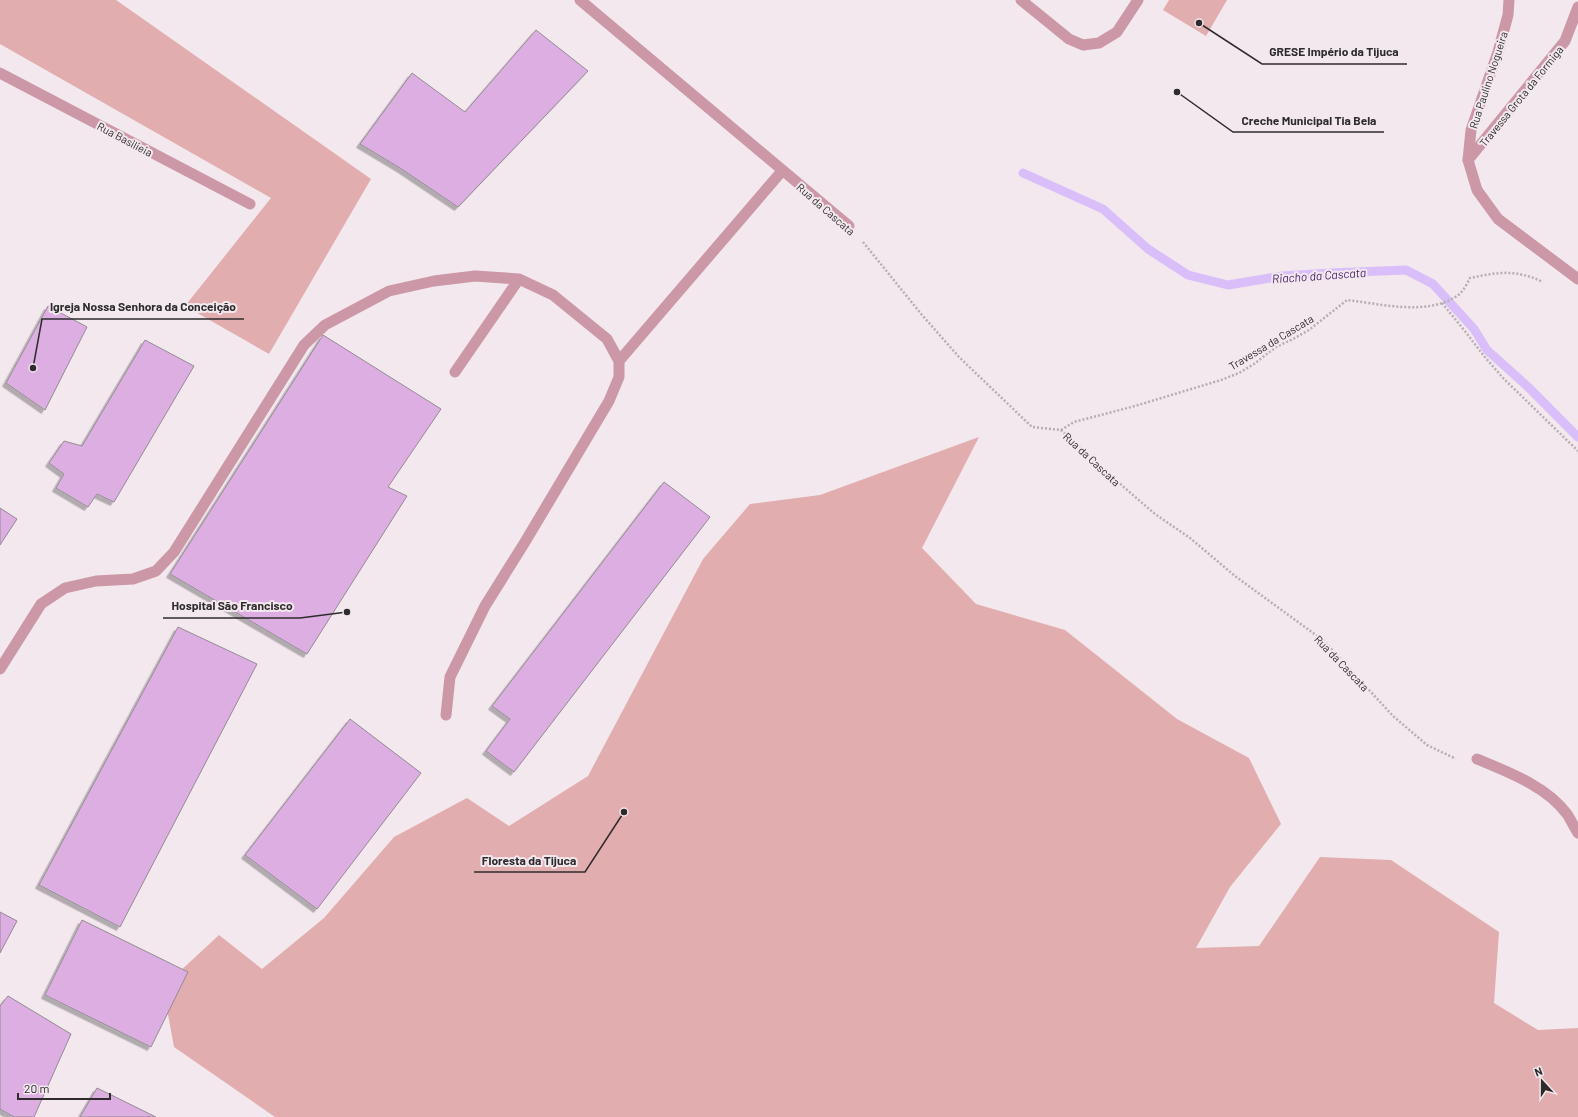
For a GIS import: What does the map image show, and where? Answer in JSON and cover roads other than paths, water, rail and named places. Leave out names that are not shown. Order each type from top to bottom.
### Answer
[{"type":"street","name":"Rua da Cascata","points":[[580,0],[782,171],[850,226]]},
{"type":"street","points":[[1021,0],[1069,39],[1084,45],[1099,43],[1118,32],[1138,0]]},
{"type":"street","name":"Rua Paulino Nogueira","points":[[1508,0],[1508,15],[1498,52],[1471,130],[1468,160],[1477,190],[1498,220],[1578,279]]},
{"type":"street","name":"Travessa Grota da Formiga","points":[[1468,160],[1565,41],[1578,7]]},
{"type":"street","name":"Rua Basilieia","points":[[0,73],[250,204]]},
{"type":"street","points":[[619,361],[782,171]]},
{"type":"street","points":[[0,670],[41,604],[65,588],[96,581],[133,579],[156,571],[170,557],[304,345],[325,325],[389,291],[427,282],[475,276],[519,279],[553,295],[607,339],[619,361],[619,377],[609,401],[485,606],[450,677],[446,715]]},
{"type":"street","points":[[455,372],[519,279]]},
{"type":"street","points":[[1477,759],[1507,771],[1532,784],[1553,799],[1566,813],[1578,833]]},
{"type":"waterway","name":"Riacho da Cascata","points":[[1023,173],[1103,209],[1148,249],[1188,275],[1228,285],[1282,276],[1406,270],[1433,284],[1474,329],[1487,350],[1527,386],[1578,437]]},
{"type":"place","name":"GRESE Império da Tijuca","points":[[1199,23]]},
{"type":"place","name":"Creche Municipal Tia Bela","points":[[1177,92]]},
{"type":"place","name":"Igreja Nossa Senhora da Conceição","points":[[33,368]]},
{"type":"place","name":"Hospital São Francisco","points":[[347,612]]},
{"type":"place","name":"Floresta da Tijuca","points":[[624,812]]}]
